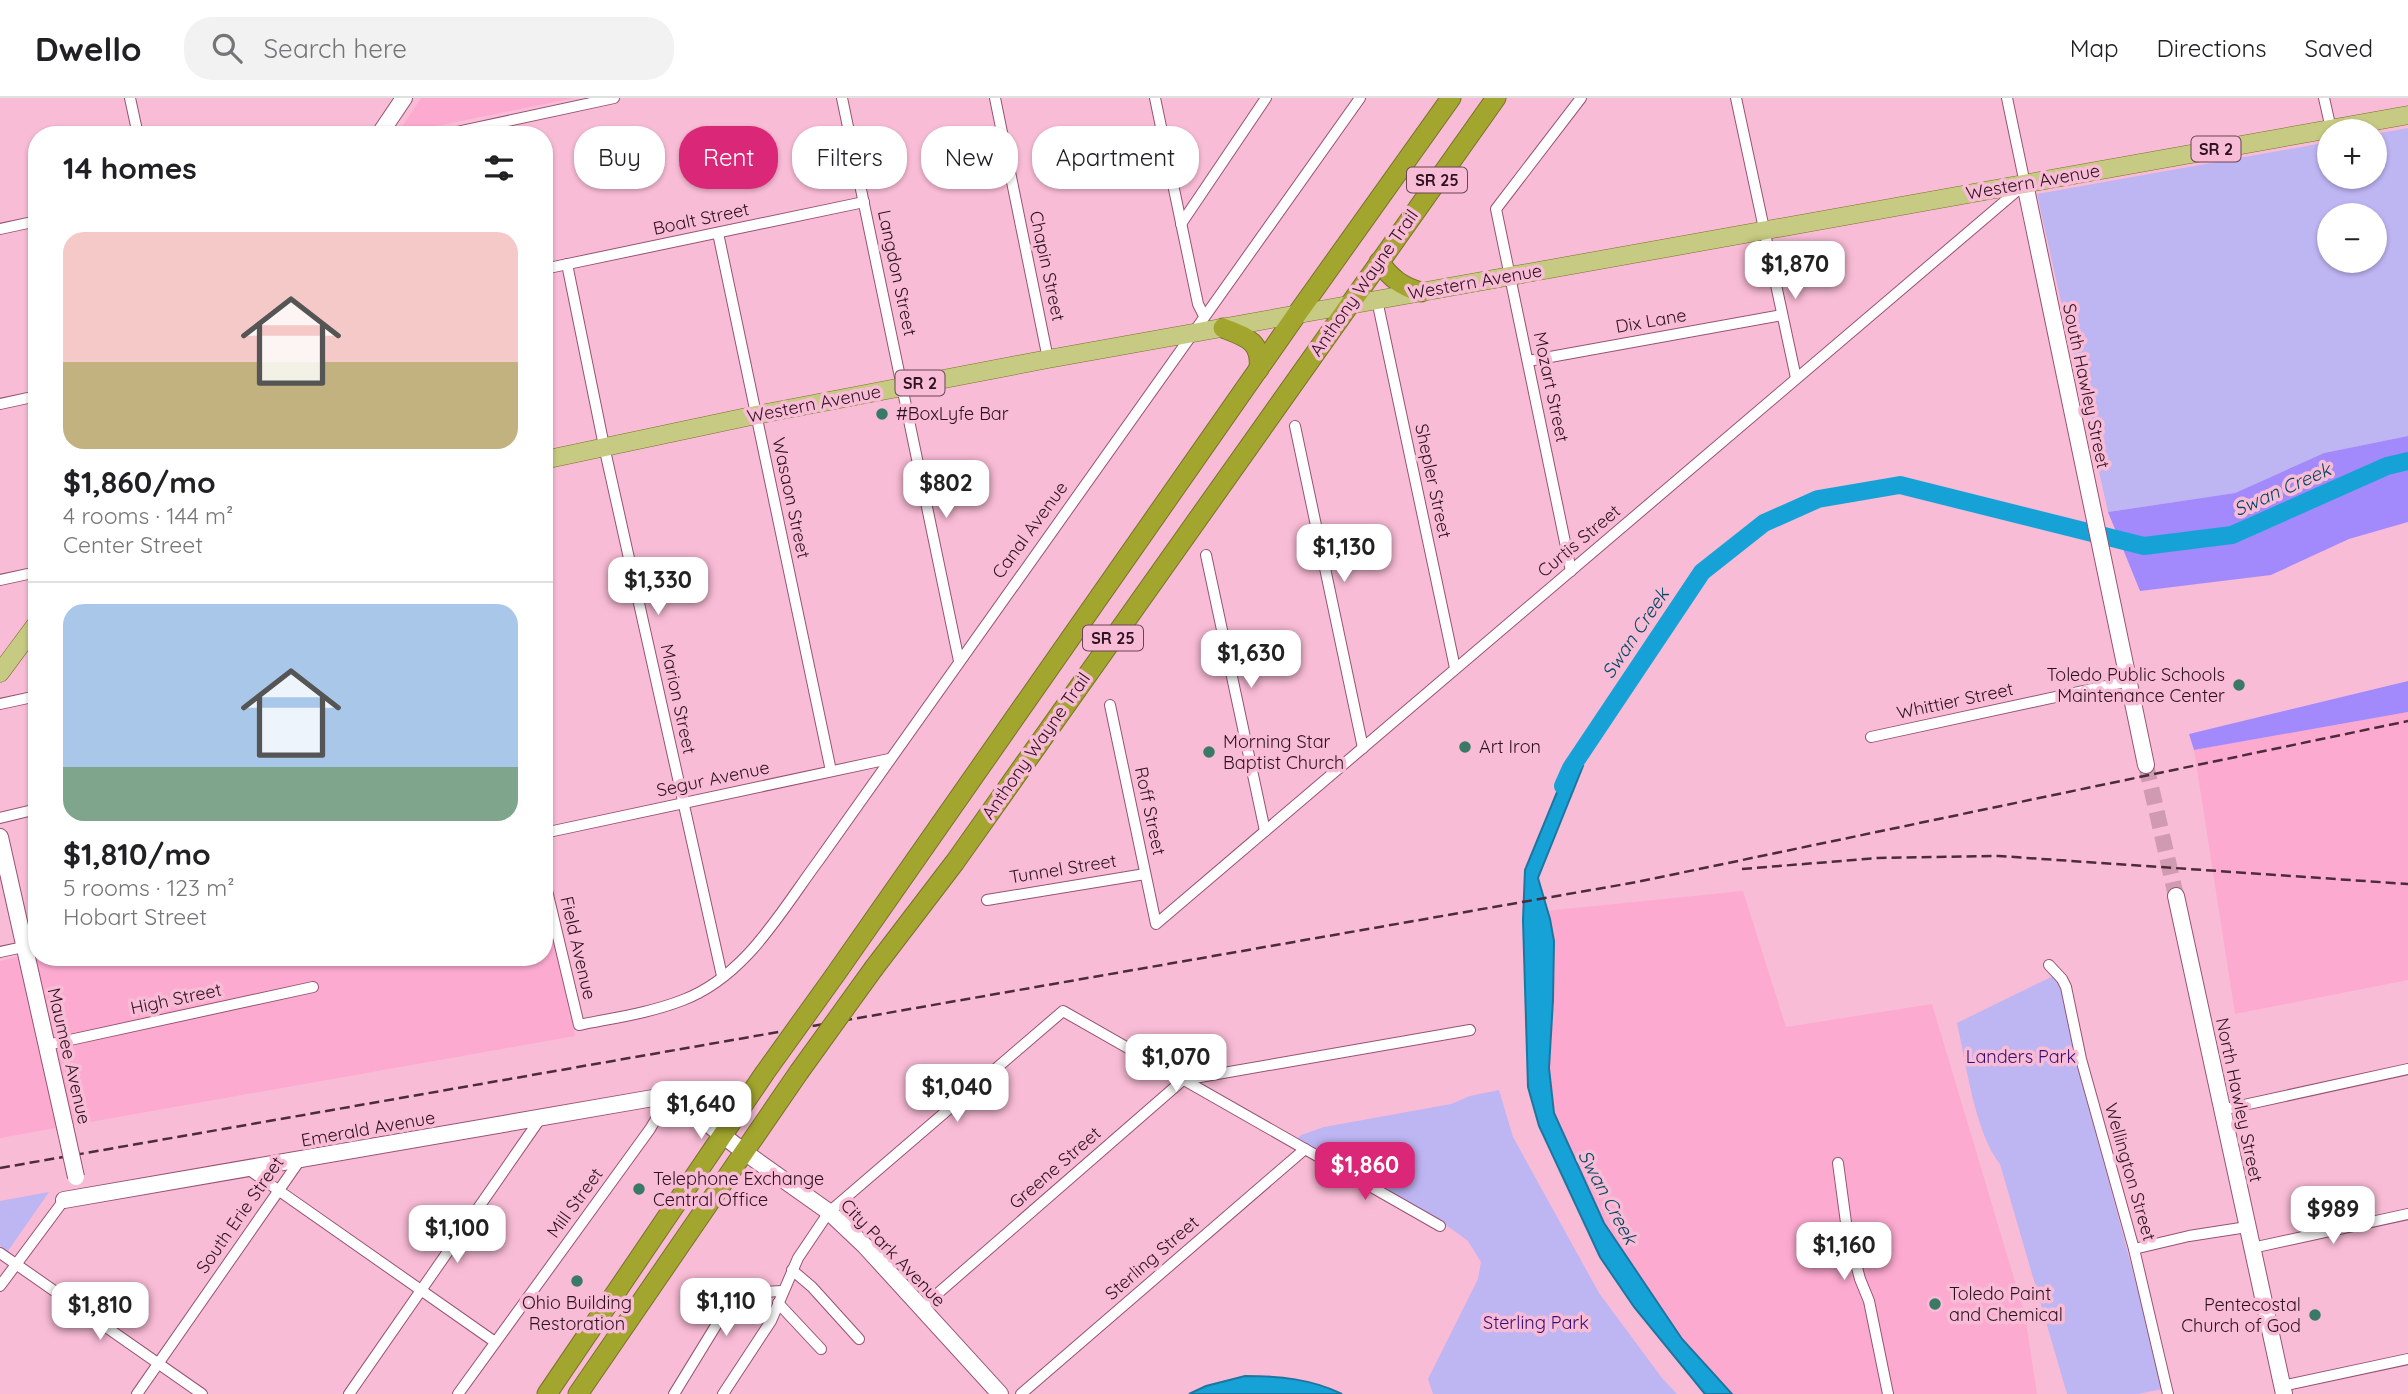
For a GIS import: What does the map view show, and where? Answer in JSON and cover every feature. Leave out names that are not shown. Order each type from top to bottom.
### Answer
[{"type":"highway","name":"Anthony Wayne Trail","points":[[547,1394],[764,1074],[1451,98]]},
{"type":"highway","name":"Anthony Wayne Trail","points":[[578,1394],[743,1151],[874,968],[955,862],[1496,98]]},
{"type":"highway","points":[[1379,262],[1387,273],[1403,286],[1421,292]]},
{"type":"highway","points":[[1223,328],[1257,346],[1259,369]]},
{"type":"main road","name":"Western Avenue","points":[[2386,119],[2408,115]]},
{"type":"main road","name":"Western Avenue","points":[[553,458],[756,415],[1048,359],[2317,132]]},
{"type":"main road","points":[[0,673],[28,635]]},
{"type":"street","points":[[130,98],[136,126]]},
{"type":"street","points":[[385,126],[404,98]]},
{"type":"street","points":[[485,126],[614,98]]},
{"type":"street","name":"Langdon Street","points":[[842,98],[959,661]]},
{"type":"street","name":"Chapin Street","points":[[995,98],[1048,359]]},
{"type":"street","points":[[1155,98],[1198,304],[1204,316]]},
{"type":"street","points":[[1181,224],[1266,98]]},
{"type":"street","name":"Canal Avenue","points":[[579,1026],[685,1000],[705,989],[748,956],[1360,98]]},
{"type":"street","name":"Mozart Street","points":[[1571,572],[1496,209],[1581,98]]},
{"type":"street","points":[[1736,98],[1796,379]]},
{"type":"street","name":"South Hawley Street","points":[[2007,98],[2129,681]]},
{"type":"street","points":[[2324,98],[2329,119]]},
{"type":"street","name":"Curtis Street","points":[[1156,924],[2025,184]]},
{"type":"street","name":"Boalt Street","points":[[553,267],[864,202]]},
{"type":"street","points":[[0,229],[28,223]]},
{"type":"street","name":"Wasaon Street","points":[[718,233],[831,771]]},
{"type":"street","name":"Marion Street","points":[[567,264],[604,446],[722,976]]},
{"type":"street","name":"Shepler Street","points":[[1377,300],[1455,668]]},
{"type":"street","name":"Dix Lane","points":[[1528,361],[1782,315]]},
{"type":"street","points":[[0,404],[28,399]]},
{"type":"street","points":[[1295,426],[1363,748]]},
{"type":"street","points":[[1206,555],[1265,831]]},
{"type":"street","points":[[0,580],[28,574]]},
{"type":"street","points":[[2129,681],[2146,765]]},
{"type":"street","name":"Whittier Street","points":[[1871,737],[2129,681]]},
{"type":"street","points":[[0,704],[28,698]]},
{"type":"street","name":"Roff Street","points":[[1110,705],[1156,924]]},
{"type":"street","name":"Segur Avenue","points":[[553,831],[890,759]]},
{"type":"street","points":[[0,818],[28,811]]},
{"type":"street","name":"Maumee Avenue","points":[[0,837],[28,935]]},
{"type":"street","name":"Tunnel Street","points":[[987,900],[1145,874]]},
{"type":"street","name":"North Hawley Street","points":[[2176,896],[2283,1390]]},
{"type":"street","name":"Field Avenue","points":[[553,916],[579,1026]]},
{"type":"street","points":[[0,952],[28,946]]},
{"type":"street","name":"Wellington Street","points":[[2049,965],[2066,987],[2081,1059],[2134,1249],[2168,1394]]},
{"type":"street","name":"Maumee Avenue","points":[[34,966],[47,1045],[76,1177],[64,1200]]},
{"type":"street","name":"High Street","points":[[47,1045],[313,987]]},
{"type":"street","points":[[723,1394],[771,1321],[798,1258],[830,1212],[1063,1011],[1440,1226]]},
{"type":"street","points":[[1183,1080],[1470,1030]]},
{"type":"street","points":[[2221,1110],[2408,1069]]},
{"type":"street","name":"Greene Street","points":[[921,1308],[1183,1080]]},
{"type":"street","name":"Emerald Avenue","points":[[64,1200],[653,1098],[674,1100]]},
{"type":"street","name":"City Park Avenue","points":[[674,1100],[830,1212],[865,1246],[1000,1394]]},
{"type":"street","name":"Mill Street","points":[[458,1394],[650,1129],[674,1100]]},
{"type":"street","points":[[349,1394],[540,1119]]},
{"type":"street","name":"Sterling Street","points":[[1021,1394],[1305,1149]]},
{"type":"street","name":"South Erie Street","points":[[137,1394],[300,1160]]},
{"type":"street","points":[[1838,1163],[1847,1230],[1869,1301],[1888,1394]]},
{"type":"street","points":[[248,1169],[495,1342]]},
{"type":"street","points":[[0,1286],[64,1200]]},
{"type":"street","points":[[2252,1248],[2408,1214]]},
{"type":"street","points":[[2134,1249],[2189,1236],[2247,1227]]},
{"type":"street","points":[[0,1253],[202,1394]]},
{"type":"street","points":[[792,1270],[812,1287],[859,1339]]},
{"type":"street","points":[[674,1394],[734,1296],[740,1293],[782,1291]]},
{"type":"street","points":[[778,1303],[821,1349]]},
{"type":"street","points":[[2283,1390],[2408,1359]]},
{"type":"shaded area","points":[[421,98],[574,98],[436,126],[402,126]]},
{"type":"shaded area","points":[[2408,436],[2408,522],[2349,539],[2271,575],[2140,591],[2108,512],[2235,493],[2324,453]]},
{"type":"shaded area","points":[[2408,681],[2408,712],[2194,750],[2189,734]]},
{"type":"shaded area","points":[[2408,712],[2408,980],[2235,1014],[2194,750]]},
{"type":"shaded area","points":[[1743,891],[1786,1027],[1932,1004],[2025,1315],[2037,1394],[1705,1394],[1634,1307],[1600,1257],[1539,1126],[1528,1087],[1525,1002],[1535,912]]},
{"type":"shaded area","points":[[553,939],[575,1036],[0,1138],[0,961],[28,954],[28,966],[553,966]]},
{"type":"green space","points":[[2408,128],[2408,436],[2324,453],[2235,493],[2108,512],[2037,194],[2317,144],[2317,189],[2387,189],[2387,132]]},
{"type":"green space","name":"Landers Park","points":[[2055,975],[2065,998],[2076,1061],[2162,1389],[2138,1394],[2067,1394],[2000,1164],[1984,1135],[1972,1097],[1957,1023]]},
{"type":"green space","name":"Sterling Park","points":[[1499,1090],[1513,1137],[1599,1293],[1677,1394],[1433,1394],[1428,1379],[1478,1279],[1481,1262],[1468,1241],[1437,1219],[1295,1141],[1301,1135],[1324,1127],[1451,1104],[1470,1096]]},
{"type":"green space","points":[[49,1192],[8,1251],[0,1246],[0,1201]]},
{"type":"water","points":[[1569,763],[1583,766],[1538,878],[1554,941],[1549,1068],[1554,1113],[1604,1223],[1682,1339],[1732,1394],[1705,1394],[1634,1307],[1600,1257],[1539,1126],[1528,1087],[1523,920],[1525,870]]},
{"type":"water","points":[[1245,1376],[1295,1379],[1342,1394],[1189,1394],[1206,1386]]},
{"type":"waterway","name":"Swan Creek","points":[[1563,786],[1571,768],[1702,572],[1764,523],[1818,499],[1900,485],[2144,546],[2232,535],[2387,466],[2408,461]]},
{"type":"tunnel","points":[[2146,765],[2176,896]]},
{"type":"railway","points":[[0,1168],[1637,882],[2408,721]]},
{"type":"railway","points":[[1742,869],[1878,858],[1999,856],[2408,884]]},
{"type":"place","name":"#BoxLyfe Bar","points":[[882,414]]},
{"type":"place","name":"Toledo Public Schools Maintenance Center","points":[[2239,685]]},
{"type":"place","name":"Art Iron","points":[[1465,747]]},
{"type":"place","name":"Morning Star Baptist Church","points":[[1209,752]]},
{"type":"place","name":"Telephone Exchange Central Office","points":[[639,1189]]},
{"type":"place","name":"Ohio Building Restoration","points":[[577,1281]]},
{"type":"place","name":"Toledo Paint and Chemical","points":[[1935,1304]]},
{"type":"place","name":"Pentecostal Church of God","points":[[2315,1315]]}]
